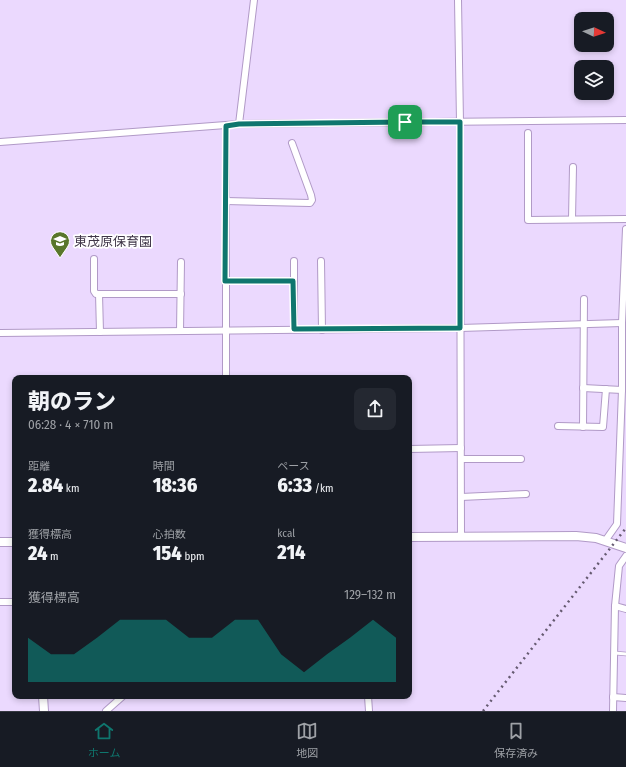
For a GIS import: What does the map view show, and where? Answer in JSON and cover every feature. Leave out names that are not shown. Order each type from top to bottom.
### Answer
[{"type":"street","points":[[239,124],[254,0]]},
{"type":"street","points":[[458,0],[460,122],[461,537]]},
{"type":"street","points":[[0,142],[239,124],[626,120]]},
{"type":"street","points":[[226,126],[226,375]]},
{"type":"street","points":[[528,133],[528,220],[626,219]]},
{"type":"street","points":[[226,201],[310,203],[312,200],[311,195],[292,143]]},
{"type":"street","points":[[572,220],[573,167]]},
{"type":"street","points":[[605,541],[617,524],[624,400],[622,390],[626,229]]},
{"type":"street","points":[[94,259],[94,291],[96,294],[181,294]]},
{"type":"street","points":[[294,261],[294,329]]},
{"type":"street","points":[[321,261],[322,330]]},
{"type":"street","points":[[180,331],[181,262]]},
{"type":"street","points":[[225,281],[293,281]]},
{"type":"street","points":[[100,294],[100,332]]},
{"type":"street","points":[[583,427],[584,299]]},
{"type":"street","points":[[0,333],[460,328],[584,325],[623,320]]},
{"type":"street","points":[[584,388],[622,390]]},
{"type":"street","points":[[558,426],[603,427],[606,389]]},
{"type":"street","points":[[412,449],[461,448]]},
{"type":"street","points":[[461,459],[521,459]]},
{"type":"street","points":[[461,497],[526,494]]},
{"type":"street","points":[[412,538],[576,536],[605,541],[626,548]]},
{"type":"street","points":[[0,542],[12,542]]},
{"type":"street","points":[[613,711],[615,606],[619,566],[626,556]]},
{"type":"street","points":[[0,602],[12,602]]},
{"type":"street","points":[[615,606],[626,609]]},
{"type":"street","points":[[613,697],[626,698]]},
{"type":"street","points":[[44,699],[44,711]]},
{"type":"street","points":[[106,711],[118,699]]},
{"type":"street","points":[[368,699],[369,711]]},
{"type":"lane","points":[[615,653],[626,654]]},
{"type":"railway","points":[[483,711],[626,528]]},
{"type":"place","name":"東茂原保育園","points":[[60,258]]},
{"type":"route","points":[[405,122],[460,122],[460,328],[294,329],[293,281],[225,281],[226,126],[239,124],[405,122]]}]
